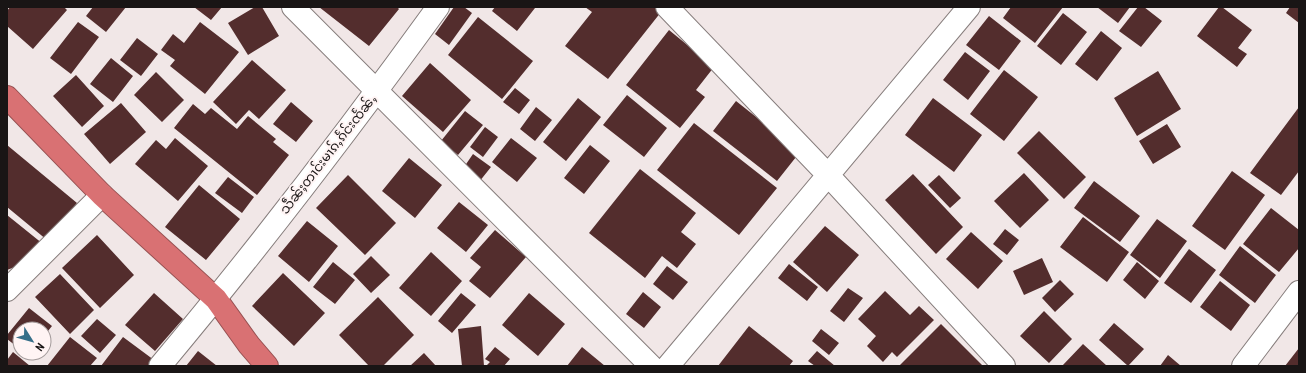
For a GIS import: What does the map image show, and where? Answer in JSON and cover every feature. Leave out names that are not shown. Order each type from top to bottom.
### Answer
[{"type":"highway","points":[[7,97],[102,195],[216,299],[249,345],[267,366]]},
{"type":"street","points":[[293,7],[378,90],[651,366]]},
{"type":"street","name":"သဵၼ်ႈတၢင်းမၢၵ်ႇၵႅင်းၸႅၼ်ႇ","points":[[160,366],[216,299],[378,90],[438,7]]},
{"type":"street","points":[[667,7],[828,175],[1004,366]]},
{"type":"street","points":[[668,366],[969,7]]},
{"type":"street","points":[[7,290],[102,195]]},
{"type":"street","points":[[1242,366],[1299,292]]},
{"type":"building","points":[[10,7],[64,7],[67,10],[33,49],[7,26],[7,11]]},
{"type":"building","points":[[93,7],[126,7],[106,32],[86,16]]},
{"type":"building","points":[[194,7],[222,7],[211,20]]},
{"type":"building","points":[[255,7],[262,7],[279,36],[248,55],[228,23]]},
{"type":"building","points":[[319,7],[397,7],[399,9],[369,46]]},
{"type":"building","points":[[454,7],[464,7],[472,13],[449,45],[435,34]]},
{"type":"building","points":[[495,7],[535,8],[517,31],[492,11]]},
{"type":"building","points":[[585,7],[665,7],[608,79],[565,46],[592,12]]},
{"type":"building","points":[[1011,7],[1063,7],[1035,43],[1003,18]]},
{"type":"building","points":[[1097,7],[1130,7],[1118,23]]},
{"type":"building","points":[[1138,7],[1144,7],[1162,21],[1141,47],[1119,31]]},
{"type":"building","points":[[1219,7],[1222,7],[1252,30],[1238,48],[1247,54],[1237,67],[1197,36]]},
{"type":"building","points":[[1290,7],[1299,7],[1299,23],[1286,13]]},
{"type":"building","points":[[1063,13],[1087,32],[1061,65],[1037,46]]},
{"type":"building","points":[[989,16],[1021,41],[999,70],[966,45]]},
{"type":"building","points":[[478,17],[533,61],[502,99],[448,55]]},
{"type":"building","points":[[78,22],[99,37],[71,74],[50,58]]},
{"type":"building","points":[[200,22],[239,52],[205,94],[170,66],[175,60],[161,50],[173,34],[184,43]]},
{"type":"building","points":[[669,30],[714,67],[696,90],[705,97],[680,128],[626,85]]},
{"type":"building","points":[[1101,31],[1122,48],[1097,81],[1075,64]]},
{"type":"building","points":[[137,38],[158,54],[141,76],[120,60]]},
{"type":"building","points":[[965,52],[990,71],[968,100],[943,80]]},
{"type":"building","points":[[111,58],[133,76],[113,102],[90,84]]},
{"type":"building","points":[[252,60],[286,90],[259,119],[249,110],[236,124],[213,102]]},
{"type":"building","points":[[430,63],[471,100],[443,132],[402,96]]},
{"type":"building","points":[[1004,70],[1038,97],[1004,141],[970,114]]},
{"type":"building","points":[[1158,71],[1181,109],[1137,136],[1114,98]]},
{"type":"building","points":[[156,72],[184,100],[162,122],[134,95]]},
{"type":"building","points":[[76,75],[104,106],[82,127],[53,96]]},
{"type":"building","points":[[515,88],[530,100],[519,114],[503,102]]},
{"type":"building","points":[[627,95],[667,128],[644,157],[603,125]]},
{"type":"building","points":[[578,98],[601,117],[566,161],[543,142]]},
{"type":"building","points":[[933,98],[982,135],[954,172],[905,135]]},
{"type":"building","points":[[736,101],[800,152],[777,181],[713,131]]},
{"type":"building","points":[[291,102],[313,121],[296,142],[273,124]]},
{"type":"building","points":[[121,103],[146,132],[110,164],[84,134]]},
{"type":"building","points":[[193,104],[205,114],[211,108],[237,129],[248,116],[276,139],[273,142],[289,155],[257,195],[174,128]]},
{"type":"building","points":[[536,107],[552,120],[535,141],[520,129]]},
{"type":"building","points":[[1299,107],[1299,171],[1281,195],[1250,173]]},
{"type":"building","points":[[465,111],[483,125],[458,155],[441,141]]},
{"type":"building","points":[[694,123],[777,188],[739,235],[657,170]]},
{"type":"building","points":[[1167,124],[1181,147],[1153,164],[1139,141]]},
{"type":"building","points":[[485,127],[498,137],[483,157],[470,147]]},
{"type":"building","points":[[1039,131],[1086,177],[1064,199],[1017,153]]},
{"type":"building","points":[[175,138],[208,166],[178,201],[135,164],[156,140],[166,149]]},
{"type":"building","points":[[511,138],[537,158],[517,182],[492,162]]},
{"type":"building","points":[[7,145],[77,203],[47,240],[7,207]]},
{"type":"building","points":[[590,145],[610,161],[584,194],[564,178]]},
{"type":"building","points":[[473,154],[491,167],[479,182],[462,170]]},
{"type":"building","points":[[409,158],[442,185],[415,218],[382,191]]},
{"type":"building","points":[[640,169],[696,213],[681,232],[696,244],[677,268],[662,256],[645,278],[589,233]]},
{"type":"building","points":[[1232,171],[1265,195],[1225,250],[1192,226]]},
{"type":"building","points":[[1024,173],[1049,200],[1020,228],[994,201]]},
{"type":"building","points":[[913,174],[963,227],[936,254],[885,200]]},
{"type":"building","points":[[348,175],[396,223],[365,255],[316,208]]},
{"type":"building","points":[[939,175],[961,198],[950,208],[928,185]]},
{"type":"building","points":[[228,177],[254,197],[242,213],[215,193]]},
{"type":"building","points":[[1094,181],[1140,216],[1120,242],[1074,208]]},
{"type":"building","points":[[199,185],[240,219],[206,260],[165,227]]},
{"type":"building","points":[[459,202],[488,225],[466,252],[437,228]]},
{"type":"building","points":[[1271,208],[1299,230],[1299,248],[1279,272],[1243,244]]},
{"type":"building","points":[[7,215],[43,244],[28,262],[7,270]]},
{"type":"building","points":[[1083,217],[1129,252],[1107,282],[1060,247]]},
{"type":"building","points":[[1157,219],[1187,241],[1160,278],[1130,255]]},
{"type":"building","points":[[307,221],[338,246],[309,282],[278,256]]},
{"type":"building","points":[[825,226],[859,255],[827,292],[793,262]]},
{"type":"building","points":[[1005,229],[1019,240],[1007,255],[993,244]]},
{"type":"building","points":[[495,230],[526,257],[490,298],[469,281],[481,267],[470,258]]},
{"type":"building","points":[[971,232],[1003,261],[978,289],[946,259]]},
{"type":"building","points":[[97,235],[134,275],[100,308],[62,268]]},
{"type":"building","points":[[1240,246],[1276,275],[1255,303],[1219,275]]},
{"type":"building","points":[[1189,249],[1216,270],[1191,303],[1164,283]]},
{"type":"building","points":[[431,252],[462,281],[431,316],[399,288]]},
{"type":"building","points":[[371,256],[390,275],[371,293],[353,274]]},
{"type":"building","points":[[1042,258],[1053,282],[1024,295],[1013,271]]},
{"type":"building","points":[[333,262],[355,280],[335,304],[313,287]]},
{"type":"building","points":[[1137,262],[1159,281],[1145,299],[1123,280]]},
{"type":"building","points":[[789,264],[818,287],[807,301],[778,278]]},
{"type":"building","points":[[667,266],[688,282],[673,300],[653,284]]},
{"type":"building","points":[[283,273],[325,313],[294,346],[252,306]]},
{"type":"building","points":[[60,274],[94,310],[70,334],[35,297]]},
{"type":"building","points":[[1060,280],[1074,294],[1055,312],[1042,298]]},
{"type":"building","points":[[1220,281],[1250,305],[1231,331],[1200,307]]},
{"type":"building","points":[[848,288],[863,298],[844,322],[830,311]]},
{"type":"building","points":[[885,291],[910,315],[919,306],[934,320],[897,357],[892,352],[883,362],[867,346],[876,336],[858,319]]},
{"type":"building","points":[[643,292],[661,307],[644,328],[626,314]]},
{"type":"building","points":[[154,293],[183,319],[155,351],[125,325]]},
{"type":"building","points":[[461,293],[476,305],[452,333],[438,321]]},
{"type":"building","points":[[529,293],[565,324],[538,356],[502,325]]},
{"type":"building","points":[[378,297],[414,335],[383,366],[369,366],[339,335]]},
{"type":"building","points":[[29,308],[46,321],[18,321]]},
{"type":"building","points":[[1044,311],[1072,339],[1049,363],[1020,336]]},
{"type":"building","points":[[97,319],[116,335],[100,353],[81,336]]},
{"type":"building","points":[[1114,323],[1144,349],[1128,366],[1099,340]]},
{"type":"building","points":[[941,324],[983,366],[899,366]]},
{"type":"building","points":[[481,326],[484,366],[462,366],[458,329]]},
{"type":"building","points":[[749,326],[793,361],[789,366],[718,366]]},
{"type":"building","points":[[12,329],[12,343],[7,339],[7,335]]},
{"type":"building","points":[[821,329],[839,343],[829,355],[812,341]]},
{"type":"building","points":[[70,337],[97,358],[90,366],[47,366]]},
{"type":"building","points":[[123,337],[154,360],[150,366],[101,366]]},
{"type":"building","points":[[1083,344],[1107,366],[1062,366]]},
{"type":"building","points":[[495,347],[510,359],[504,366],[486,366],[490,362],[485,359]]},
{"type":"building","points":[[582,347],[605,366],[567,366]]},
{"type":"building","points":[[1299,348],[1299,366],[1285,366]]},
{"type":"building","points":[[198,351],[217,366],[186,366]]},
{"type":"building","points":[[817,351],[835,366],[815,366],[808,361]]},
{"type":"building","points":[[12,353],[12,361],[24,361],[30,366],[7,366],[7,360]]},
{"type":"building","points":[[424,353],[436,366],[410,366]]},
{"type":"building","points":[[1168,355],[1181,366],[1160,366]]}]
